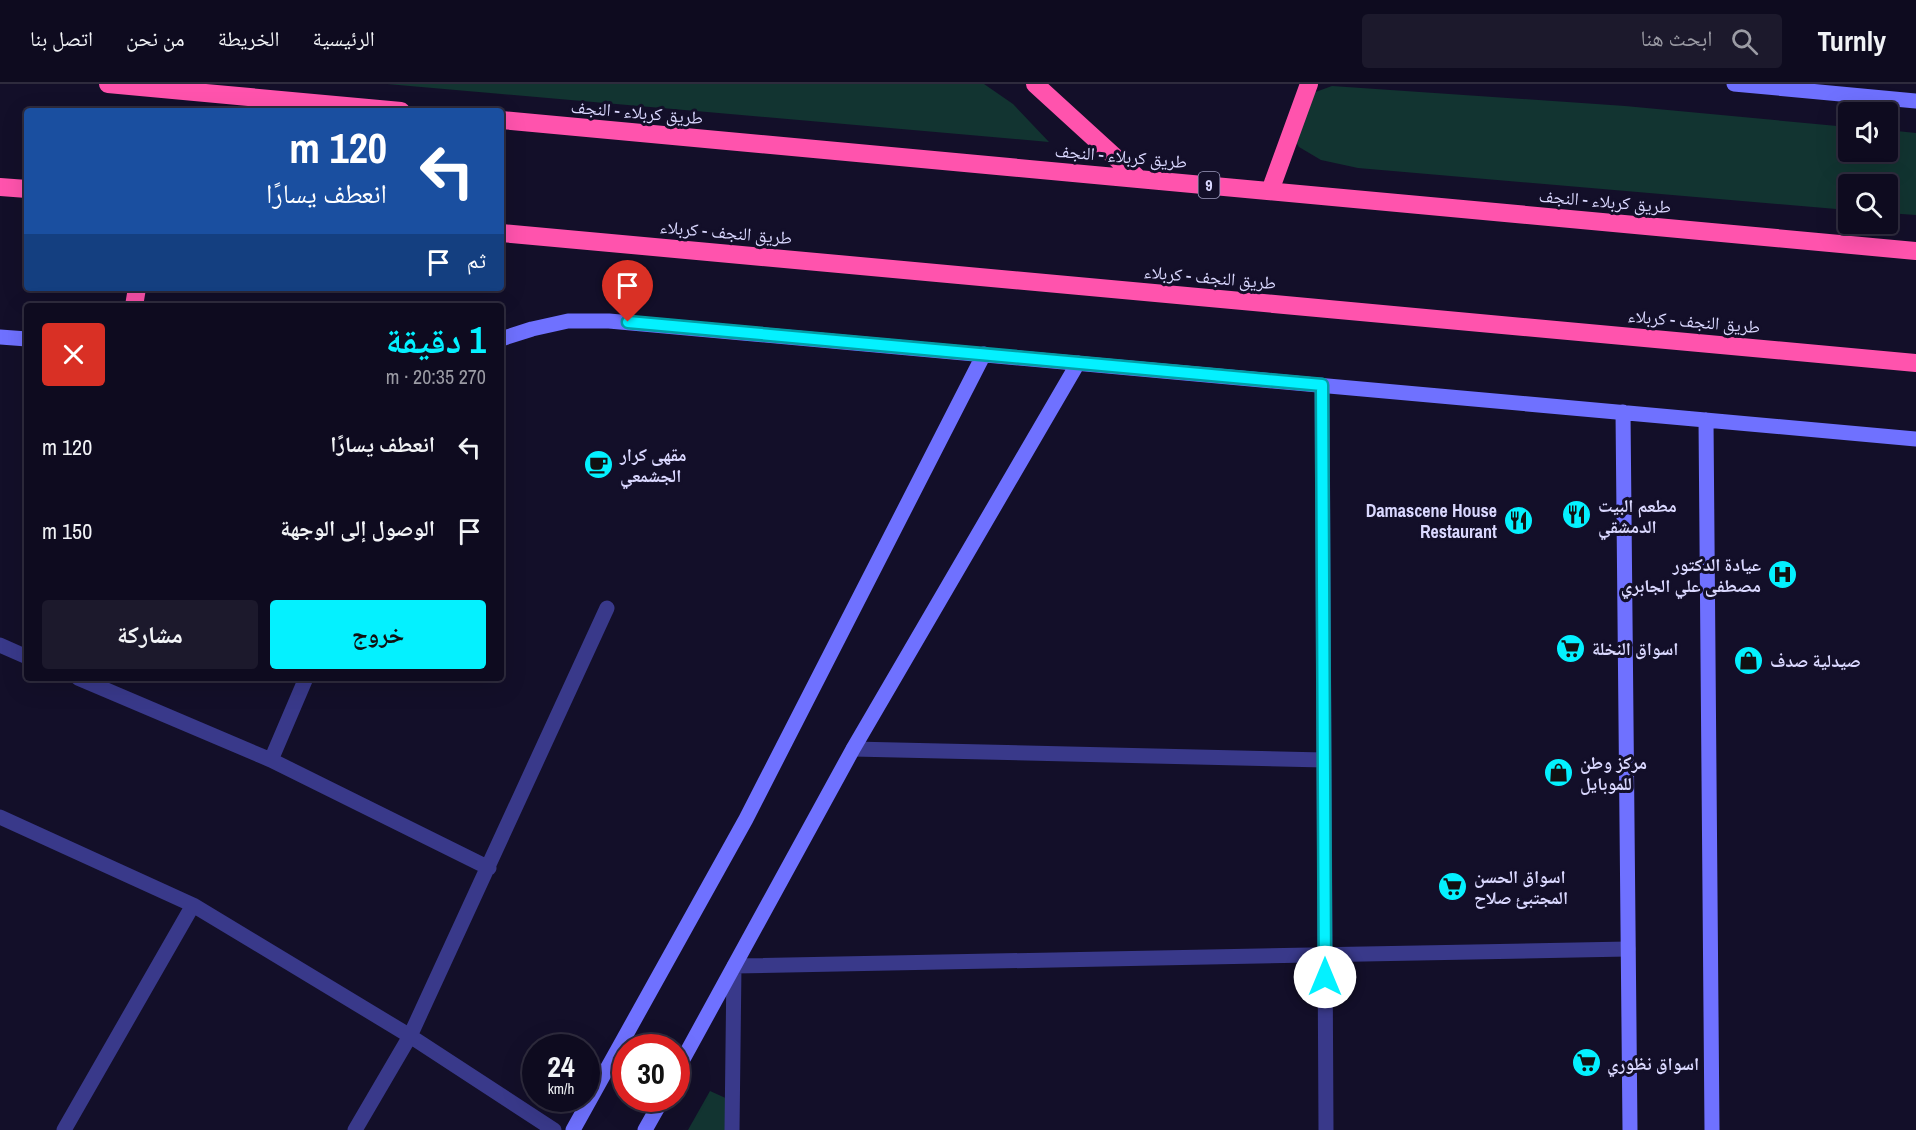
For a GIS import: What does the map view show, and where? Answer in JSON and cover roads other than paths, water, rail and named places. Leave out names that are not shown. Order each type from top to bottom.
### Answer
[{"type":"highway","points":[[108,84],[368,108]]},
{"type":"highway","points":[[1035,84],[1139,179]]},
{"type":"highway","points":[[1270,191],[1309,84]]},
{"type":"highway","name":"طريق كربلاء - النجف","points":[[504,120],[1916,251]]},
{"type":"highway","points":[[0,187],[24,189]]},
{"type":"highway","name":"طريق النجف - كربلاء","points":[[504,233],[1916,363]]},
{"type":"street","points":[[1734,84],[1916,101]]},
{"type":"street","points":[[504,338],[568,321],[609,321],[1916,439]]},
{"type":"street","points":[[0,337],[24,339]]},
{"type":"street","points":[[573,1130],[746,819],[984,354]]},
{"type":"street","points":[[690,1046],[853,748],[1078,363]]},
{"type":"street","points":[[1322,385],[1326,1130]]},
{"type":"street","points":[[1623,412],[1630,1130]]},
{"type":"street","points":[[1706,420],[1712,1130]]},
{"type":"street","points":[[355,1130],[410,1036],[608,608]]},
{"type":"street","points":[[0,645],[24,656]]},
{"type":"street","points":[[85,681],[271,759],[489,868]]},
{"type":"street","points":[[271,759],[305,681]]},
{"type":"street","points":[[853,748],[1324,760]]},
{"type":"street","points":[[0,817],[193,905],[410,1036],[554,1130]]},
{"type":"street","points":[[64,1130],[193,905]]},
{"type":"street","points":[[734,966],[1628,949]]},
{"type":"street","points":[[732,1130],[734,966]]},
{"type":"street","points":[[645,1130],[655,1112]]},
{"type":"place","name":"مقهى كرار الجشمعي","points":[[599,464]]},
{"type":"place","name":"مطعم البيت الدمشقي","points":[[1577,515]]},
{"type":"place","name":"Damascene House Restaurant","points":[[1518,520]]},
{"type":"place","name":"عيادة الدكتور مصطفى علي الجابري","points":[[1782,574]]},
{"type":"place","name":"اسواق النخلة","points":[[1571,648]]},
{"type":"place","name":"صيدلية صدف","points":[[1749,660]]},
{"type":"place","name":"مركز وطن للموبايل","points":[[1559,772]]},
{"type":"place","name":"اسواق الحسن المجتبئ صلاح","points":[[1453,886]]},
{"type":"place","name":"اسواق نظوري","points":[[1586,1063]]}]
